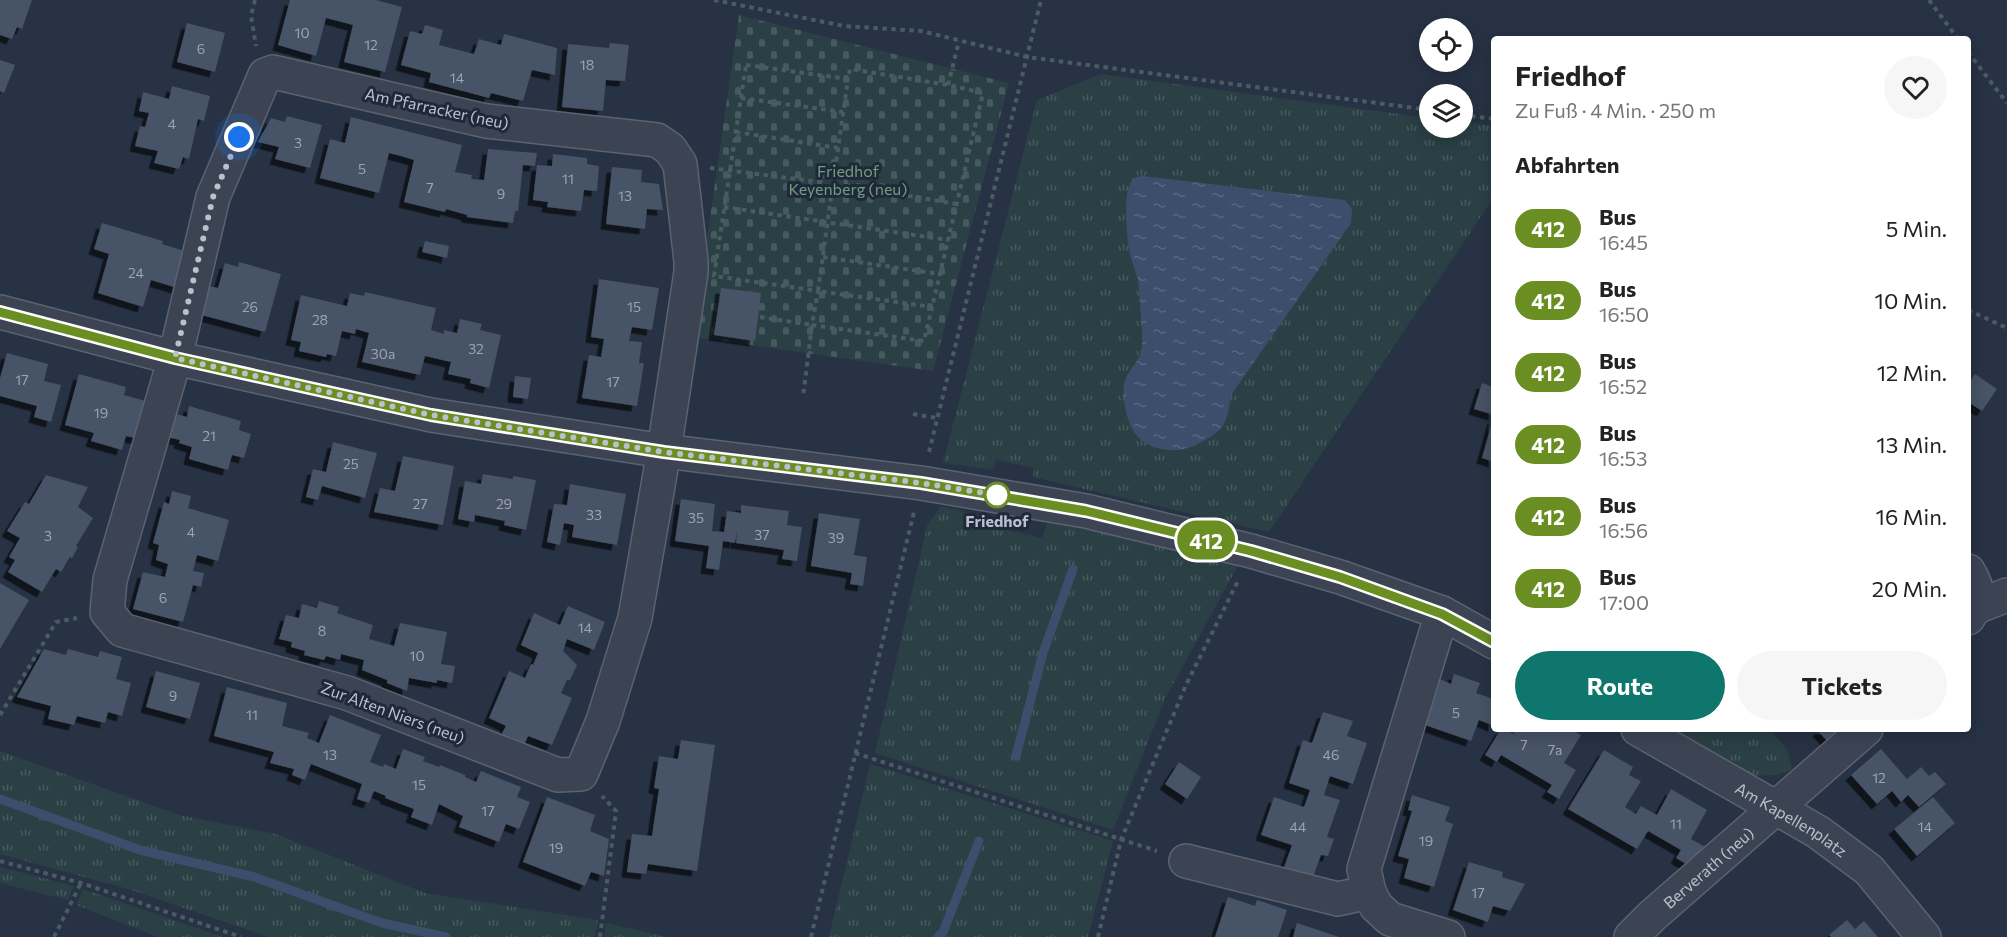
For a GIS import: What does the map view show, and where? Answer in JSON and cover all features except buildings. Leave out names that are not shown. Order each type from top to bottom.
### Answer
[{"type":"street","name":"Am Pfarracker (neu)","points":[[175,358],[213,197],[268,73],[273,72],[486,121],[657,140],[670,149],[680,164]]},
{"type":"street","points":[[581,774],[603,721],[636,618],[664,452],[691,272],[680,164]]},
{"type":"street","points":[[0,312],[175,358],[431,415],[664,452],[921,483],[1086,511],[1251,551],[1340,577],[1442,614],[1491,640]]},
{"type":"street","points":[[107,612],[110,580],[175,358]]},
{"type":"street","points":[[1971,576],[1978,586],[1972,613]]},
{"type":"street","points":[[1972,613],[2007,595]]},
{"type":"street","name":"Zur Alten Niers (neu)","points":[[107,612],[122,630],[347,693],[558,775],[581,774]]},
{"type":"street","points":[[1442,614],[1364,870],[1369,892],[1376,906],[1390,919],[1448,937]]},
{"type":"street","name":"Am Kapellenplatz","points":[[1643,732],[1818,832],[1869,870],[1924,937]]},
{"type":"street","name":"Berverath (neu)","points":[[1631,937],[1775,807],[1862,732]]},
{"type":"street","points":[[1186,861],[1338,899],[1369,892]]},
{"type":"path","points":[[251,16],[255,0]]},
{"type":"path","points":[[714,0],[844,26],[921,31],[1027,57],[1419,109]]},
{"type":"path","points":[[1929,0],[1956,36]]},
{"type":"path","points":[[948,84],[959,41]]},
{"type":"path","points":[[1971,56],[2007,104]]},
{"type":"path","points":[[848,79],[746,65],[714,276],[932,307]]},
{"type":"path","points":[[760,317],[924,341],[983,93],[948,84],[850,69],[835,170]]},
{"type":"path","points":[[741,98],[843,112]]},
{"type":"path","points":[[1473,116],[1491,119]]},
{"type":"path","points":[[736,132],[838,148]]},
{"type":"path","points":[[680,164],[820,182]]},
{"type":"path","points":[[835,170],[845,178],[846,185],[838,196],[831,197],[821,189],[820,182],[822,176],[828,171],[835,170]]},
{"type":"path","points":[[846,185],[956,204]]},
{"type":"path","points":[[803,398],[831,197]]},
{"type":"path","points":[[724,207],[948,240]]},
{"type":"path","points":[[822,257],[940,274]]},
{"type":"path","points":[[1971,311],[2007,328]]},
{"type":"path","points":[[913,414],[937,418]]},
{"type":"path","points":[[1098,937],[1121,840],[1186,685],[1251,551]]},
{"type":"path","points":[[0,715],[56,622],[107,612]]},
{"type":"path","points":[[855,753],[1186,861]]},
{"type":"path","points":[[581,774],[616,811],[600,937]]},
{"type":"path","points":[[0,861],[81,882],[241,937]]},
{"type":"path","points":[[54,937],[81,882]]},
{"type":"green space","name":"Friedhof Keyenberg (neu)","points":[[739,15],[1009,83],[933,371],[693,337]]},
{"type":"green space","points":[[1101,74],[1419,117],[1419,138],[1473,138],[1473,123],[1491,126],[1491,201],[1269,532],[1033,477],[1034,468],[996,460],[993,470],[943,463],[1037,100]]},
{"type":"green space","points":[[941,506],[1006,522],[1003,529],[1042,538],[1049,518],[1240,562],[1165,699],[1113,830],[875,753],[927,526]]},
{"type":"green space","points":[[1673,732],[1772,732],[1788,751],[1792,769],[1777,775],[1750,776]]},
{"type":"green space","points":[[0,751],[179,815],[276,834],[425,893],[598,920],[595,937],[269,937],[128,889],[0,854]]},
{"type":"green space","points":[[870,764],[1113,841],[1088,937],[829,937]]},
{"type":"green space","points":[[0,867],[74,886],[68,900],[0,883]]},
{"type":"green space","points":[[83,889],[223,937],[158,937],[76,905]]},
{"type":"green space","points":[[606,923],[667,937],[604,937]]},
{"type":"water","points":[[1142,176],[1345,200],[1352,209],[1351,223],[1231,395],[1223,425],[1214,435],[1183,449],[1167,450],[1144,442],[1134,432],[1128,420],[1125,405],[1125,380],[1142,349],[1139,285],[1128,241],[1126,200],[1133,178]]},
{"type":"waterway","points":[[1016,756],[1043,653],[1073,569]]},
{"type":"waterway","points":[[0,799],[140,850],[254,877],[382,923],[446,937]]},
{"type":"waterway","points":[[938,937],[943,932],[979,841]]},
{"type":"bus line","name":"412","points":[[0,312],[175,358],[431,415],[664,452],[921,483],[1086,511],[1251,551],[1340,577],[1442,614],[1491,640]]},
{"type":"place","name":"Friedhof","points":[[997,495]]},
{"type":"route","points":[[239,137],[213,197],[175,358],[431,415],[664,452],[921,483],[997,495]]}]
